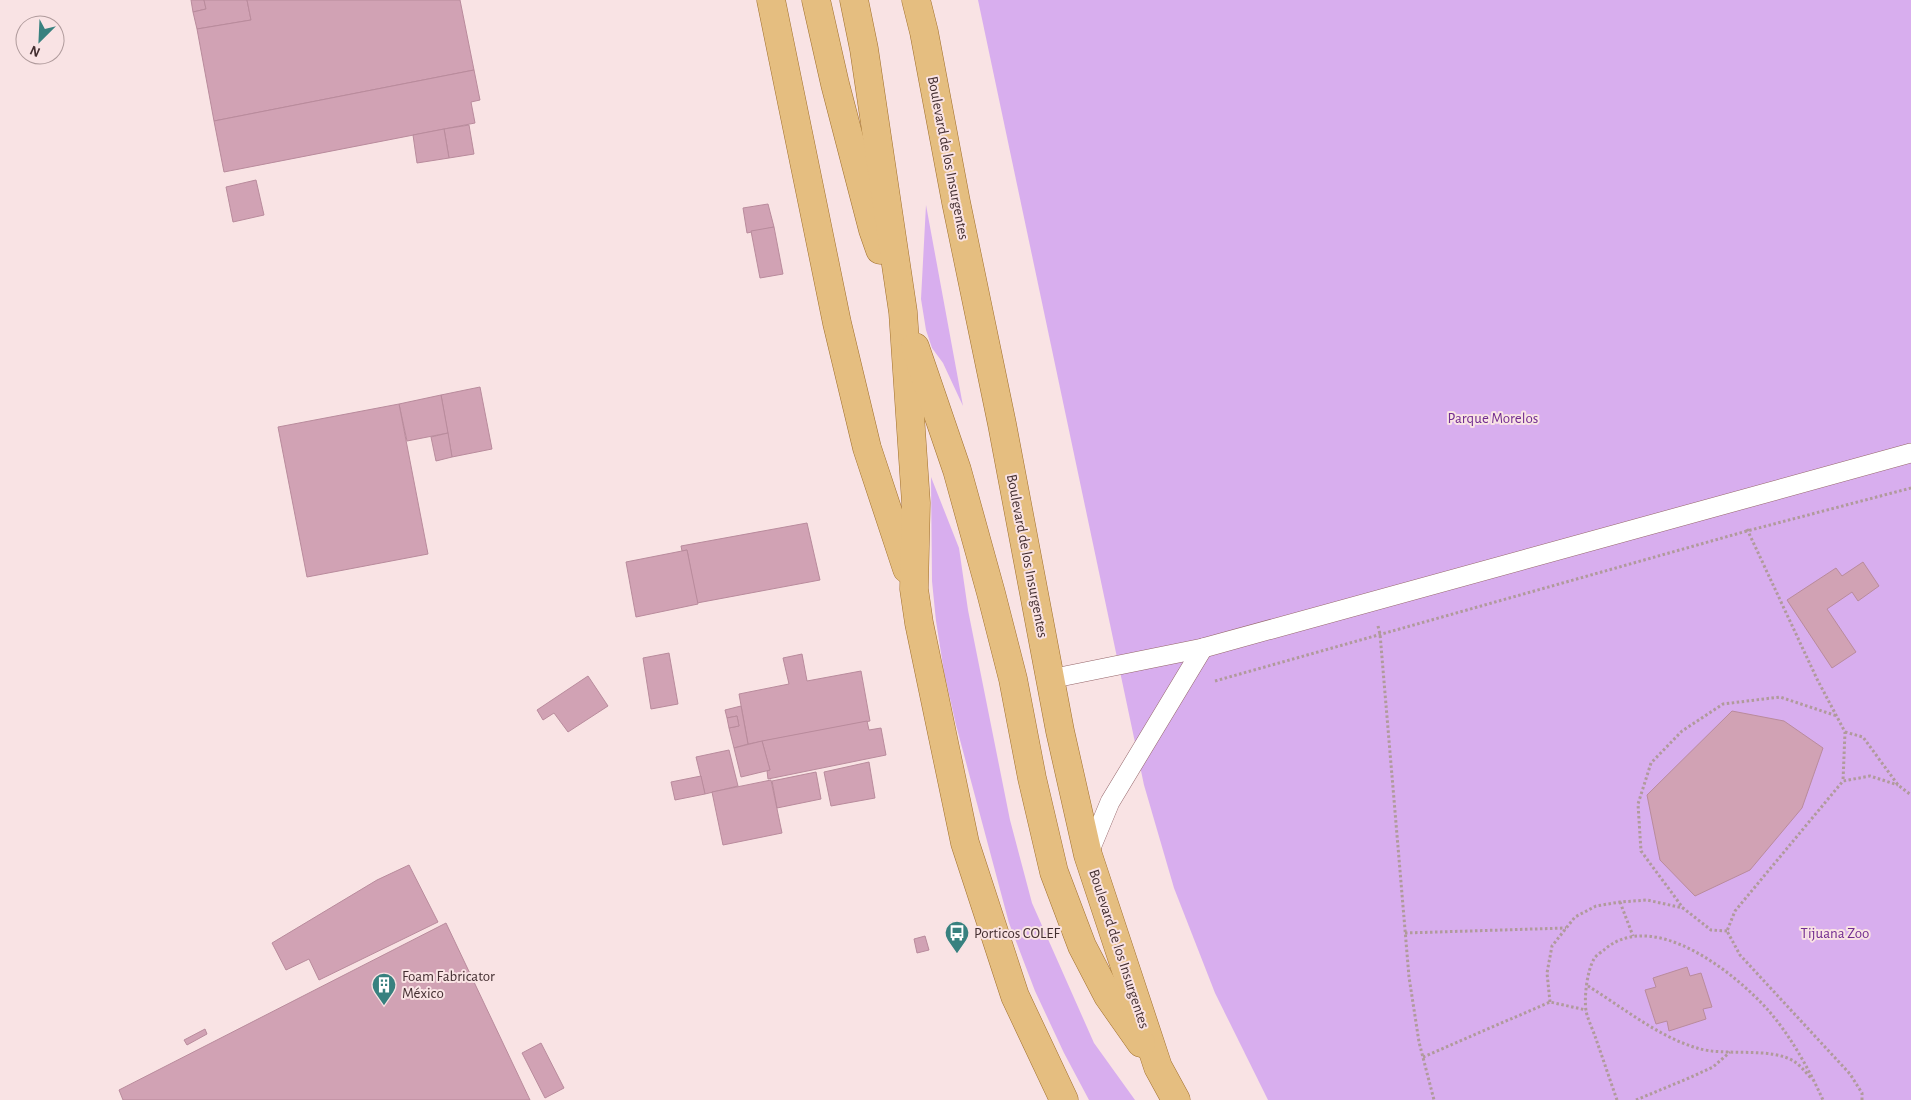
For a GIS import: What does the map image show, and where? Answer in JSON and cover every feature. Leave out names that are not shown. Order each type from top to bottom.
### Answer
[{"type":"main road","points":[[771,0],[837,323],[867,448],[914,589]]},
{"type":"main road","points":[[816,0],[835,84],[873,230],[957,470],[1013,679],[1032,778],[1054,872],[1082,946],[1108,996],[1158,1067]]},
{"type":"main road","points":[[854,0],[864,49],[903,312],[916,503],[914,589],[919,623],[965,843],[1016,996],[1064,1100]]},
{"type":"main road","name":"Boulevard de los Insurgentes","points":[[916,0],[1002,424],[1060,731],[1088,855],[1158,1067],[1176,1100]]},
{"type":"main road","points":[[921,0],[924,32]]},
{"type":"main road","points":[[916,503],[920,470],[926,465],[933,462],[957,470]]},
{"type":"lane","points":[[1050,680],[1203,648],[1911,453]]},
{"type":"lane","points":[[1088,855],[1114,794],[1203,648]]},
{"type":"path","points":[[1210,682],[1748,531],[1911,488]]},
{"type":"path","points":[[1727,931],[1735,911],[1843,781],[1845,732],[1817,679],[1748,531]]},
{"type":"path","points":[[1370,602],[1380,634],[1409,977],[1423,1057],[1434,1100]]},
{"type":"path","points":[[1727,931],[1711,930],[1683,908],[1640,851],[1638,804],[1650,763],[1682,731],[1723,704],[1780,697],[1837,716]]},
{"type":"path","points":[[1845,732],[1862,737],[1898,785],[1911,795]]},
{"type":"path","points":[[1843,781],[1870,776],[1898,785]]},
{"type":"path","points":[[1550,1002],[1547,974],[1552,946],[1576,917],[1596,906],[1620,902],[1647,900],[1683,908]]},
{"type":"path","points":[[1620,902],[1633,936]]},
{"type":"path","points":[[1405,933],[1566,928]]},
{"type":"path","points":[[1727,931],[1740,955],[1850,1074],[1862,1093],[1862,1100]]},
{"type":"path","points":[[1617,1100],[1586,1010],[1587,978],[1594,958],[1613,942],[1633,936],[1656,937],[1685,947],[1709,959],[1738,981],[1768,1010],[1792,1043],[1815,1082],[1823,1100]]},
{"type":"path","points":[[1587,986],[1672,1039],[1699,1049],[1768,1053],[1794,1062],[1815,1082]]},
{"type":"path","points":[[1423,1057],[1550,1002],[1586,1010]]},
{"type":"path","points":[[1636,1100],[1713,1066],[1730,1052]]},
{"type":"green space","name":"Parque Morelos","points":[[978,0],[1911,0],[1911,1100],[1268,1100],[1215,993],[1174,888],[1144,785]]},
{"type":"green space","points":[[926,205],[963,406],[943,363],[932,348],[926,330],[921,299]]},
{"type":"green space","points":[[931,477],[959,548],[968,610],[1010,820],[1032,903],[1094,1043],[1135,1100],[1089,1100],[1064,1053],[1035,991],[1009,923],[956,725],[944,672],[932,581]]},
{"type":"building","points":[[191,0],[204,0],[206,9],[193,12]]},
{"type":"building","points":[[204,0],[247,0],[251,20],[197,29],[193,12],[206,9]]},
{"type":"building","points":[[247,0],[460,0],[474,70],[214,121],[197,29],[251,20]]},
{"type":"building","points":[[474,70],[480,100],[471,102],[475,123],[224,172],[214,121]]},
{"type":"building","points":[[469,125],[474,154],[449,158],[444,129]]},
{"type":"building","points":[[444,129],[449,158],[417,163],[413,135]]},
{"type":"building","points":[[256,180],[264,215],[233,222],[226,187]]},
{"type":"building","points":[[768,204],[774,227],[747,233],[743,208]]},
{"type":"building","points":[[774,227],[783,274],[760,278],[751,231]]},
{"type":"building","points":[[480,387],[492,449],[452,457],[441,395]]},
{"type":"building","points":[[441,395],[448,433],[407,441],[399,404]]},
{"type":"building","points":[[399,404],[428,554],[307,577],[278,427]]},
{"type":"building","points":[[448,433],[452,457],[436,461],[431,437]]},
{"type":"building","points":[[807,523],[820,580],[697,603],[687,550],[682,551],[681,546]]},
{"type":"building","points":[[687,550],[698,604],[636,617],[626,562]]},
{"type":"building","points":[[1863,562],[1879,586],[1858,601],[1852,592],[1827,609],[1856,652],[1832,668],[1787,600],[1836,568],[1842,576]]},
{"type":"building","points":[[669,653],[678,704],[651,709],[643,658]]},
{"type":"building","points":[[802,654],[807,681],[861,671],[870,721],[748,744],[739,694],[789,684],[783,658]]},
{"type":"building","points":[[588,676],[608,706],[568,732],[554,713],[543,720],[537,710]]},
{"type":"building","points":[[741,706],[748,744],[734,748],[729,728],[739,726],[737,716],[727,718],[725,710]]},
{"type":"building","points":[[1732,711],[1784,721],[1823,748],[1802,808],[1750,870],[1695,896],[1660,860],[1647,795]]},
{"type":"building","points":[[737,716],[739,726],[729,728],[727,718]]},
{"type":"building","points":[[867,721],[869,730],[881,728],[886,755],[768,779],[767,771],[770,770],[762,741]]},
{"type":"building","points":[[762,741],[770,770],[741,777],[734,748]]},
{"type":"building","points":[[729,750],[738,786],[705,794],[696,757]]},
{"type":"building","points":[[869,762],[875,798],[831,806],[824,772]]},
{"type":"building","points":[[816,772],[821,799],[777,808],[772,781]]},
{"type":"building","points":[[701,776],[705,794],[675,800],[671,782]]},
{"type":"building","points":[[771,780],[782,833],[723,845],[712,792]]},
{"type":"building","points":[[409,865],[438,922],[319,980],[309,959],[286,970],[272,943],[377,880]]},
{"type":"building","name":"Foam Fabricator México","points":[[446,923],[530,1100],[123,1100],[119,1090]]},
{"type":"building","points":[[925,936],[929,950],[917,953],[914,939]]},
{"type":"building","points":[[1687,967],[1690,976],[1701,973],[1712,1007],[1703,1009],[1706,1019],[1669,1031],[1667,1021],[1656,1024],[1645,990],[1656,987],[1653,978]]},
{"type":"building","points":[[205,1029],[207,1034],[187,1045],[184,1040]]},
{"type":"building","points":[[541,1043],[564,1088],[545,1098],[522,1053]]},
{"type":"place","name":"Porticos COLEF","points":[[957,954]]},
{"type":"place","name":"Foam Fabricator México","points":[[384,1006]]},
{"type":"park label","name":"Tijuana Zoo","points":[[1835,933]]}]
